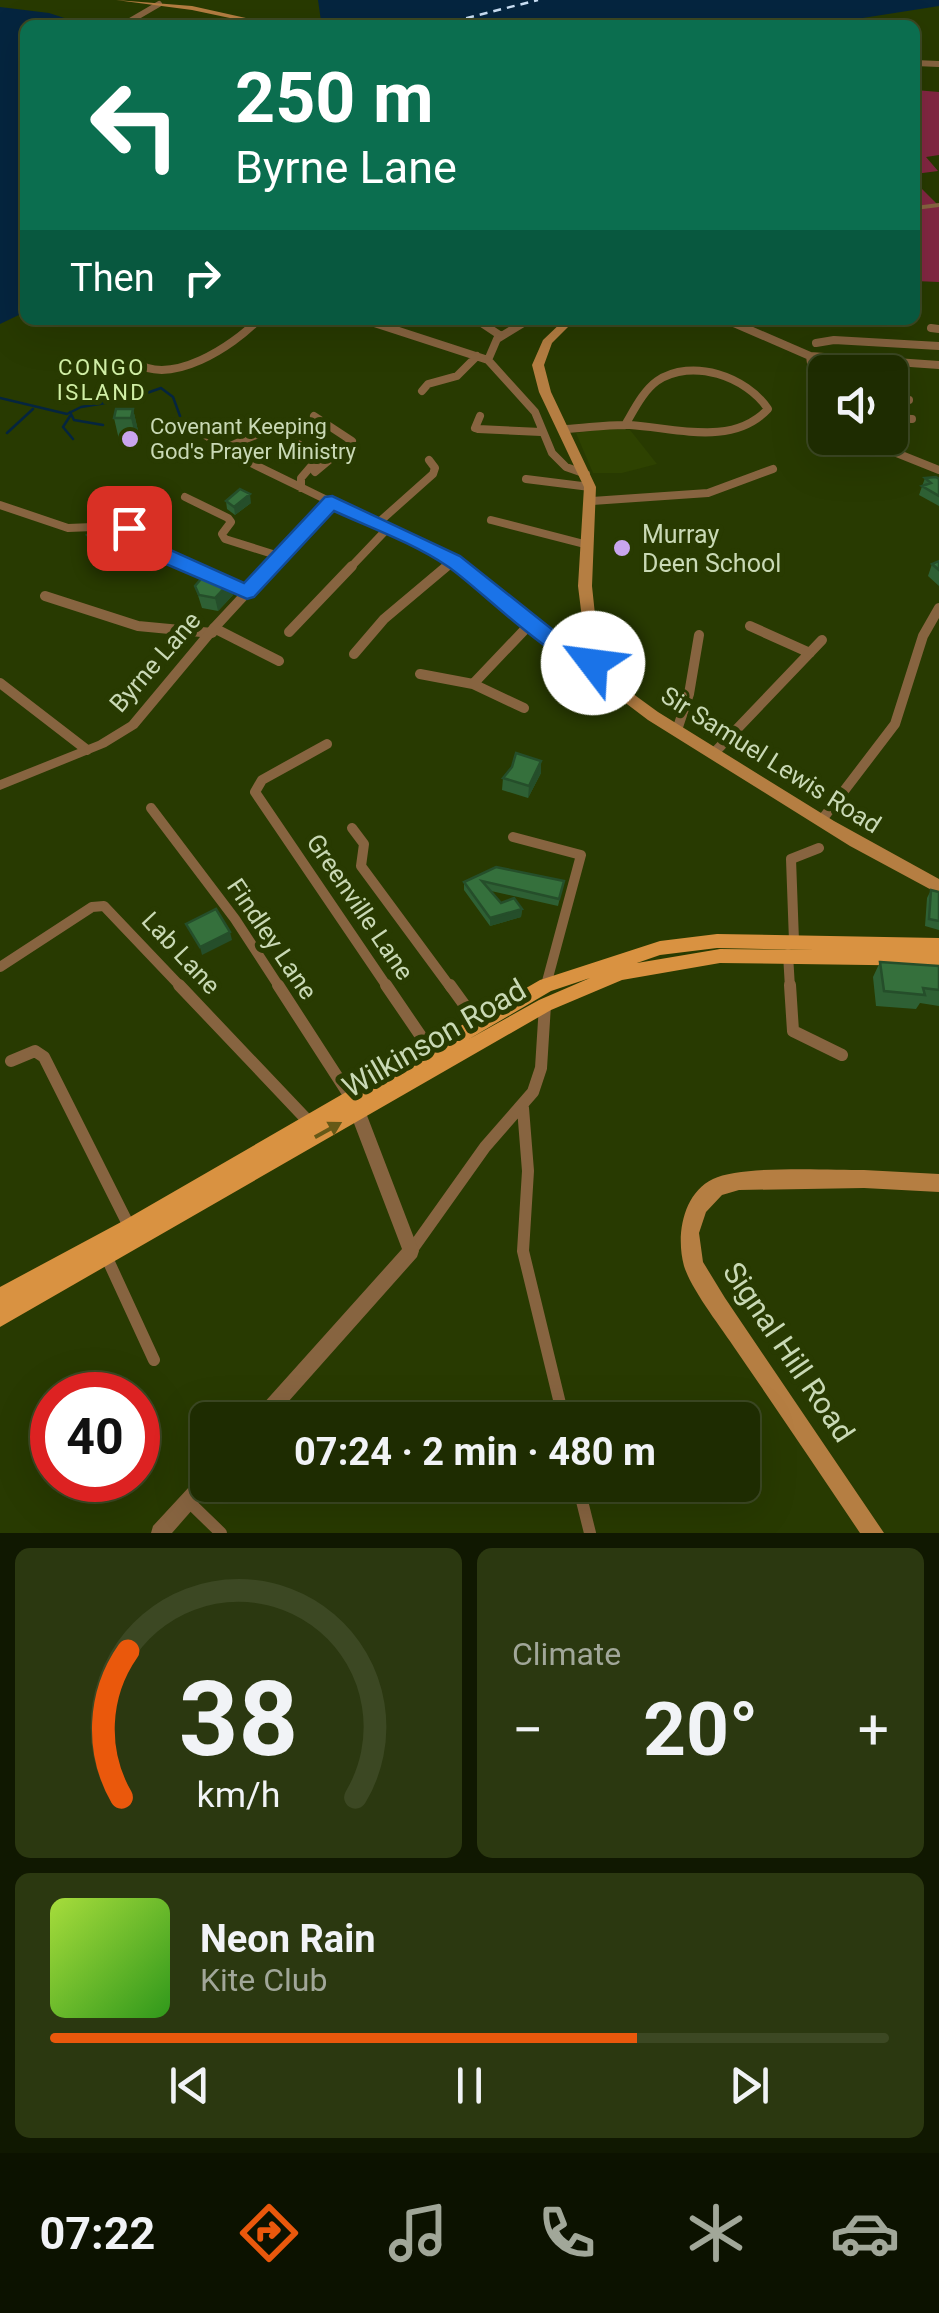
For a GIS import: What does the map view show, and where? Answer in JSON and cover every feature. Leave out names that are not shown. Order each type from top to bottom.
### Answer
[{"type":"main road","points":[[120,0],[246,20]]},
{"type":"main road","points":[[565,325],[547,342],[538,365],[545,392],[566,429],[589,487],[585,586],[593,663]]},
{"type":"main road","name":"Sir Samuel Lewis Road","points":[[593,663],[631,698],[677,730],[821,822],[939,887]]},
{"type":"main road","name":"Wilkinson Road","points":[[0,1298],[130,1228],[308,1122],[355,1106],[431,1052],[546,985],[660,948],[717,941],[939,959]]},
{"type":"main road","name":"Wilkinson Road","points":[[0,1317],[108,1258],[355,1106],[545,1005],[621,973],[671,962],[791,947],[939,945]]},
{"type":"main road","name":"Signal Hill Road","points":[[874,1533],[718,1305],[694,1265],[689,1233],[698,1206],[707,1196],[716,1187],[740,1181],[864,1179],[939,1183]]},
{"type":"street","points":[[131,20],[158,4]]},
{"type":"street","points":[[134,362],[149,370],[196,364],[228,348],[253,325]]},
{"type":"street","points":[[381,325],[488,360],[535,412],[541,432],[560,462],[589,487]]},
{"type":"street","points":[[484,325],[501,336]]},
{"type":"street","points":[[488,360],[501,336],[520,325]]},
{"type":"street","points":[[739,325],[808,355]]},
{"type":"street","points":[[816,344],[834,340],[939,346]]},
{"type":"street","points":[[422,391],[428,384],[456,376],[477,356]]},
{"type":"street","points":[[908,363],[939,365]]},
{"type":"street","points":[[566,429],[625,425],[728,431],[760,419],[768,409],[762,398],[735,382],[686,370],[657,381],[625,425]]},
{"type":"street","points":[[302,486],[352,441],[314,416]]},
{"type":"street","points":[[480,416],[475,428],[478,429],[541,432]]},
{"type":"street","points":[[908,419],[912,419]]},
{"type":"street","points":[[197,430],[332,502],[453,560],[569,653],[593,663]]},
{"type":"street","points":[[226,448],[264,430],[275,430],[319,457],[301,478],[302,486]]},
{"type":"street","points":[[902,455],[939,470]]},
{"type":"street","points":[[289,632],[432,474],[434,468],[429,460]]},
{"type":"street","points":[[526,478],[589,487],[708,493],[772,469]]},
{"type":"street","points":[[184,497],[228,518],[231,522],[222,534],[225,539],[280,556]]},
{"type":"street","name":"Byrne Lane","points":[[0,785],[87,750],[133,725],[247,592],[332,502]]},
{"type":"street","name":"Byrne Lane","points":[[0,505],[68,528],[92,527],[116,536],[123,525],[142,542],[179,564],[247,592]]},
{"type":"street","points":[[491,520],[588,546]]},
{"type":"street","points":[[101,560],[142,542]]},
{"type":"street","points":[[354,654],[384,619],[453,560]]},
{"type":"street","points":[[45,596],[138,626],[213,631],[279,661]]},
{"type":"street","points":[[821,822],[895,724],[903,708],[917,646],[939,609]]},
{"type":"street","points":[[472,684],[531,622]]},
{"type":"street","points":[[750,626],[810,653]]},
{"type":"street","points":[[677,730],[689,694],[698,635]]},
{"type":"street","points":[[714,753],[822,640]]},
{"type":"street","points":[[420,674],[472,684],[524,708]]},
{"type":"street","points":[[0,683],[87,750]]},
{"type":"street","name":"Greenville Lane","points":[[327,744],[255,786],[338,917],[431,1052]]},
{"type":"street","name":"Findley Lane","points":[[151,808],[235,919],[355,1106]]},
{"type":"street","points":[[352,828],[364,844],[361,866],[479,1025]]},
{"type":"street","points":[[513,837],[582,855],[546,985]]},
{"type":"street","points":[[819,848],[791,859],[793,1031],[842,1055]]},
{"type":"street","name":"Lab Lane","points":[[0,967],[92,907],[104,906],[308,1122]]},
{"type":"street","points":[[276,1402],[411,1251],[485,1146],[523,1108],[538,1081],[545,1005]]},
{"type":"street","points":[[11,1061],[35,1051],[44,1057],[130,1228]]},
{"type":"street","points":[[355,1106],[411,1251]]},
{"type":"street","points":[[523,1108],[528,1170],[524,1250],[560,1402]]},
{"type":"street","points":[[108,1258],[154,1360]]},
{"type":"street","points":[[160,1533],[188,1501],[221,1533]]},
{"type":"street","points":[[582,1502],[590,1533]]},
{"type":"shaded area","points":[[920,90],[939,92],[939,155],[926,157],[938,171],[920,173]]},
{"type":"shaded area","points":[[920,187],[939,206],[939,282],[920,281]]},
{"type":"shaded area","points":[[630,430],[657,464],[622,473],[593,473],[576,433]]},
{"type":"water","points":[[318,0],[939,0],[939,6],[850,20],[321,20]]},
{"type":"water","points":[[0,7],[71,20],[20,20],[20,314],[0,324]]},
{"type":"building","points":[[116,409],[133,409],[131,418],[114,418]]},
{"type":"building","points":[[936,477],[939,496],[922,486],[931,483],[925,478]]},
{"type":"building","points":[[240,489],[250,494],[234,507],[226,501]]},
{"type":"building","points":[[98,529],[110,538],[97,544],[87,535]]},
{"type":"building","points":[[207,572],[230,582],[215,598],[199,595],[195,586]]},
{"type":"building","points":[[516,753],[541,761],[529,786],[503,778]]},
{"type":"building","points":[[496,867],[564,881],[559,899],[482,881],[501,903],[514,898],[522,909],[490,918],[464,882]]},
{"type":"building","points":[[931,890],[939,892],[939,921],[929,919]]},
{"type":"building","points":[[216,909],[230,932],[200,947],[186,924]]},
{"type":"building","points":[[880,962],[939,966],[939,990],[923,988],[925,995],[884,991]]},
{"type":"waterway","points":[[70,412],[161,388],[173,397],[180,416]]},
{"type":"waterway","points":[[0,398],[70,412]]},
{"type":"waterway","points":[[7,433],[33,409]]},
{"type":"waterway","points":[[70,412],[74,420],[103,425]]},
{"type":"waterway","points":[[70,416],[63,427],[73,439]]},
{"type":"ferry route","points":[[459,20],[538,0]]},
{"type":"place","name":"Covenant Keeping God's Prayer Ministry","points":[[130,439]]},
{"type":"place","name":"Murray Deen School","points":[[622,548]]},
{"type":"district","name":"CONGO ISLAND","points":[[102,380]]},
{"type":"route","points":[[129,528],[142,542],[179,564],[247,592],[332,502],[453,560],[560,647],[593,663]]}]
